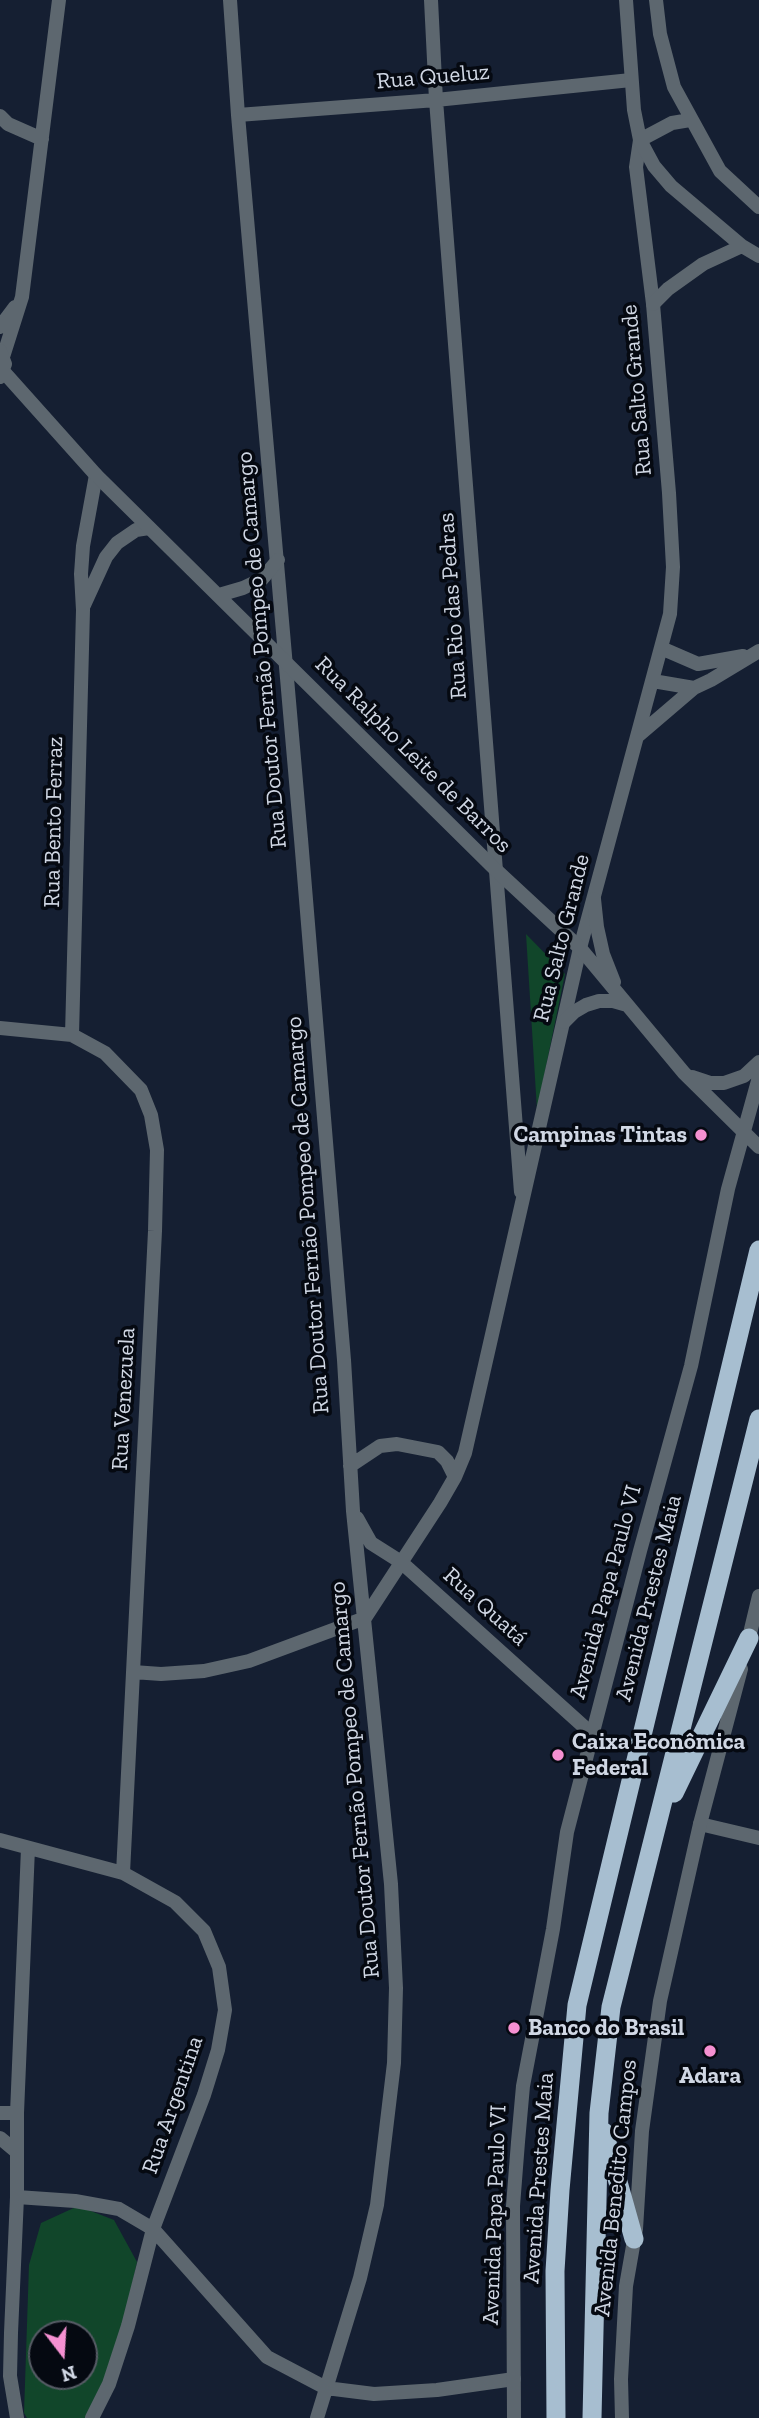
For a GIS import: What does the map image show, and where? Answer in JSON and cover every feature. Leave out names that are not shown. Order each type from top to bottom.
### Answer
[{"type":"highway","name":"Avenida Prestes Maia","points":[[556,2418],[555,2271],[577,2005],[759,1250]]},
{"type":"highway","points":[[592,2418],[599,2113],[611,2007],[759,1419]]},
{"type":"highway","points":[[656,1828],[749,1638]]},
{"type":"highway","points":[[599,2113],[634,2239]]},
{"type":"street","points":[[1,368],[22,297],[59,0]]},
{"type":"street","name":"Rua Doutor Fernão Pompeo de Camargo","points":[[230,0],[342,1332],[353,1511],[391,1884],[396,1988],[394,2063],[377,2205],[360,2278],[317,2418]]},
{"type":"street","name":"Rua Rio das Pedras","points":[[431,0],[436,100],[522,1208]]},
{"type":"street","name":"Rua Salto Grande","points":[[365,1618],[455,1477],[465,1453],[580,948],[670,614],[673,567],[653,303],[636,167],[640,140],[631,80],[626,0]]},
{"type":"street","points":[[656,0],[660,34],[674,87],[690,120],[720,172],[759,207]]},
{"type":"street","name":"Rua Queluz","points":[[238,115],[436,100],[631,80]]},
{"type":"street","points":[[0,116],[8,124],[42,138]]},
{"type":"street","points":[[690,120],[664,127],[640,140],[654,166],[671,186],[742,246],[759,256]]},
{"type":"street","points":[[653,303],[694,270],[742,246]]},
{"type":"street","points":[[0,327],[22,297]]},
{"type":"street","name":"Rua Ralpho Leite de Barros","points":[[1,368],[96,475],[497,871],[580,948],[684,1073],[759,1147]]},
{"type":"street","name":"Rua Bento Ferraz","points":[[72,1035],[83,610],[81,574],[83,546],[96,475]]},
{"type":"street","name":"Rua Bento Ferraz","points":[[83,610],[106,557],[117,543],[136,530],[149,528]]},
{"type":"street","points":[[219,595],[262,579],[278,560]]},
{"type":"street","points":[[662,648],[698,664],[757,653]]},
{"type":"street","points":[[639,735],[694,688],[757,653]]},
{"type":"street","points":[[653,681],[694,688]]},
{"type":"street","points":[[594,899],[603,954],[627,1005]]},
{"type":"street","points":[[564,1022],[574,1012],[599,1001],[627,1005]]},
{"type":"street","name":"Rua Venezuela","points":[[0,1028],[72,1035],[104,1053],[141,1090],[151,1115],[157,1150],[123,1874]]},
{"type":"street","points":[[684,1073],[696,1080],[724,1083],[744,1076],[759,1062]]},
{"type":"street","name":"Avenida Papa Paulo VI","points":[[514,2418],[513,2206],[523,2085],[553,1929],[567,1832],[691,1366],[728,1189],[759,1077]]},
{"type":"street","points":[[350,1466],[380,1446],[397,1444],[438,1452],[447,1461],[455,1477]]},
{"type":"street","name":"Rua Quatá","points":[[353,1511],[371,1543],[401,1562],[592,1734]]},
{"type":"street","name":"Avenida Benedito Campos","points":[[622,2418],[621,2379],[626,2286],[634,2239],[642,2131],[660,2001],[700,1824],[759,1597]]},
{"type":"street","points":[[133,1672],[161,1674],[204,1671],[249,1661],[365,1618]]},
{"type":"street","points":[[700,1824],[759,1838]]},
{"type":"street","name":"Rua Argentina","points":[[0,1840],[123,1874],[175,1902],[204,1931],[219,1967],[225,2010],[218,2050],[204,2095],[153,2229],[109,2384],[92,2418]]},
{"type":"street","points":[[17,2418],[10,2375],[28,1848]]},
{"type":"street","points":[[0,2113],[18,2113]]},
{"type":"street","points":[[0,2138],[17,2152]]},
{"type":"street","points":[[17,2197],[75,2201],[119,2209],[153,2229],[267,2357],[326,2388],[374,2394],[437,2390],[514,2379]]},
{"type":"green space","points":[[526,934],[565,974],[537,1110]]},
{"type":"green space","points":[[78,2206],[114,2220],[137,2262],[126,2312],[102,2392],[85,2418],[27,2418],[24,2413],[29,2265],[41,2223]]},
{"type":"place","name":"Campinas Tintas","points":[[701,1135]]},
{"type":"place","name":"Caixa Econômica Federal","points":[[558,1755]]},
{"type":"place","name":"Banco do Brasil","points":[[514,2028]]},
{"type":"place","name":"Adara","points":[[710,2051]]}]
